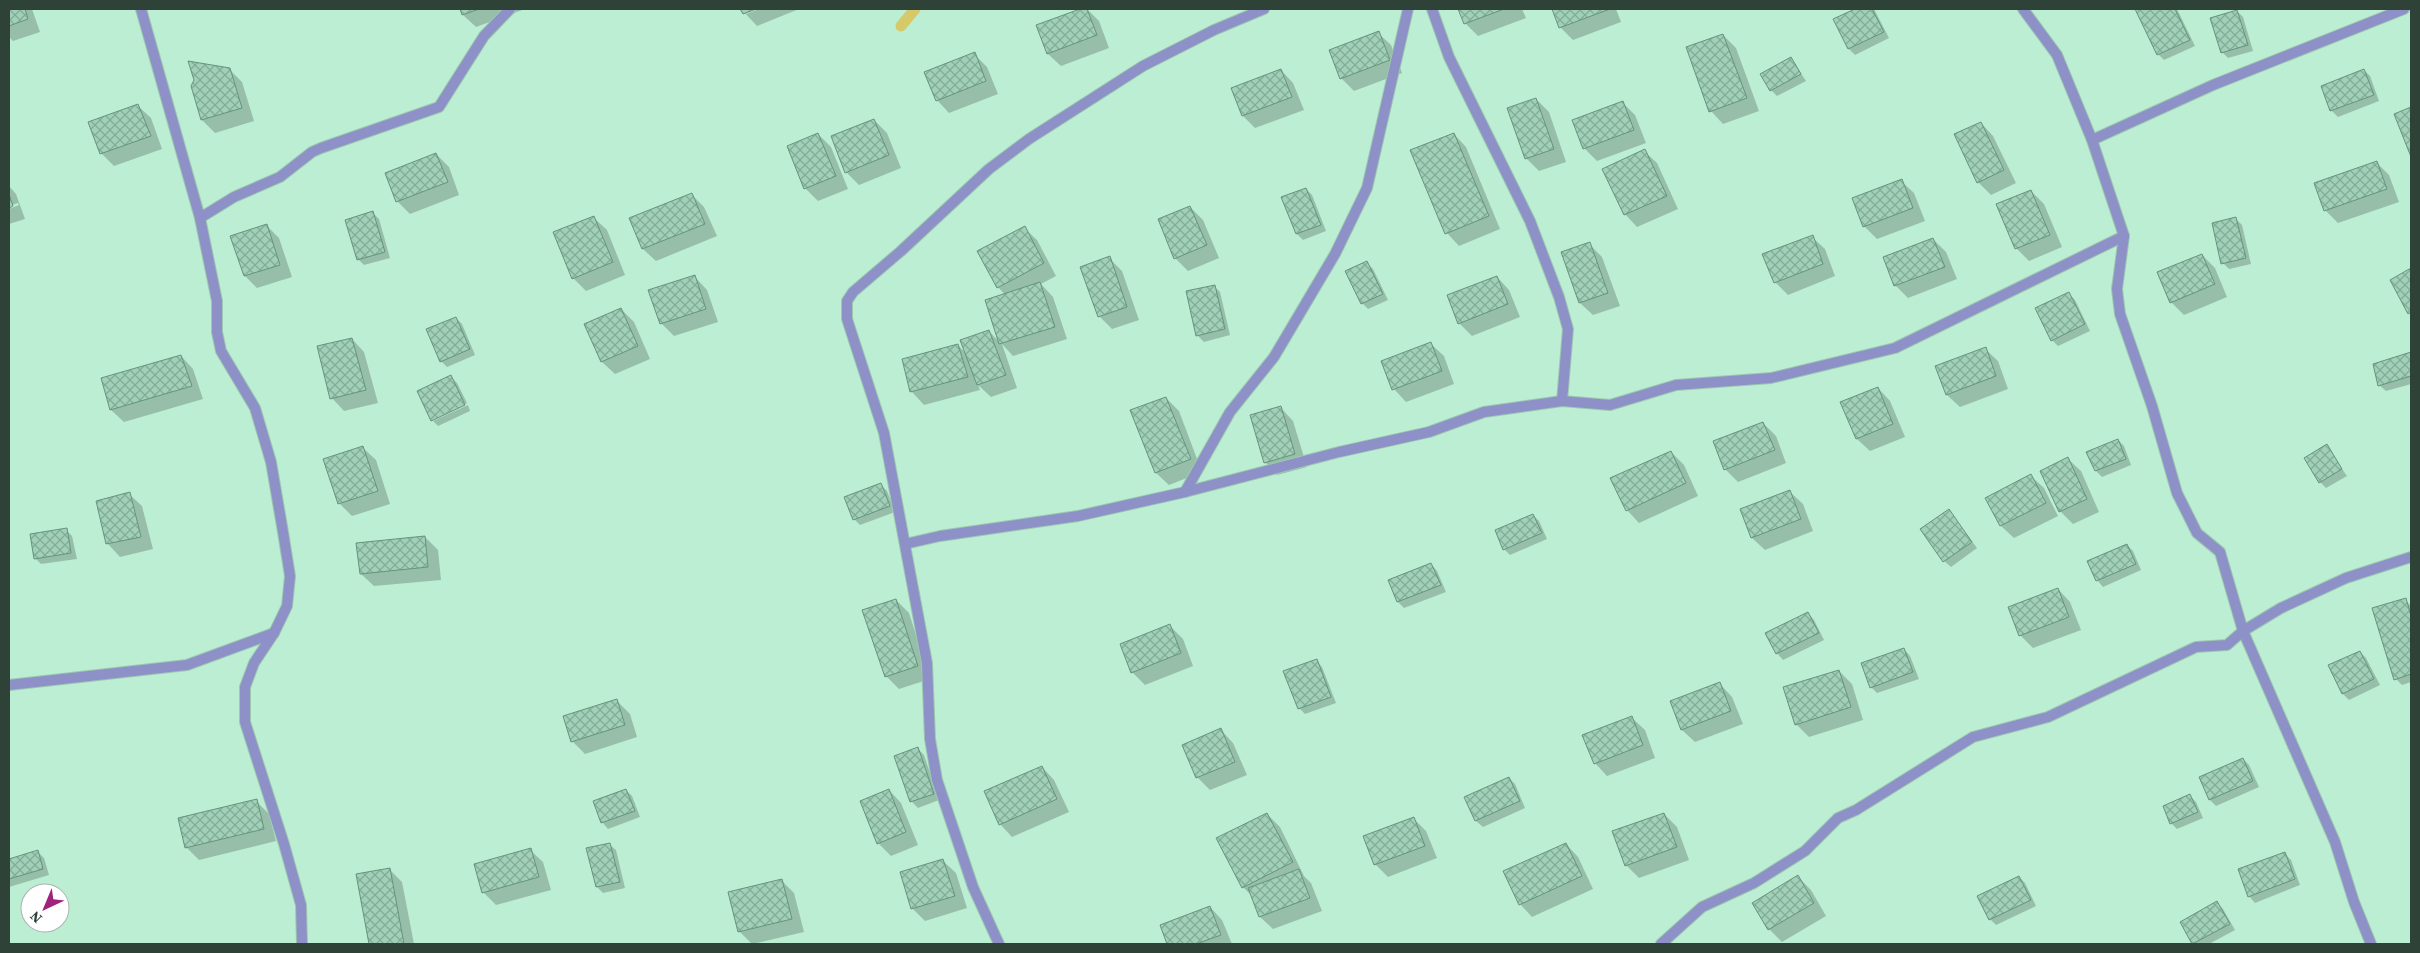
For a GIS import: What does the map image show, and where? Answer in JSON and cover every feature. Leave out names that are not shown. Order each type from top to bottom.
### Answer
[{"type":"street","points":[[141,9],[200,218],[217,301],[216,332],[221,350],[255,408],[271,462],[290,576],[287,606],[274,633],[254,663],[245,687],[245,722],[284,844],[301,905],[302,944]]},
{"type":"street","points":[[200,218],[234,197],[280,177],[317,150],[439,107],[484,36],[510,9]]},
{"type":"street","points":[[1000,944],[973,887],[937,780],[930,739],[928,662],[884,433],[847,319],[847,301],[853,292],[901,251],[989,169],[1030,139],[1143,66],[1214,30],[1264,9]]},
{"type":"street","points":[[1185,492],[1230,412],[1274,356],[1335,254],[1367,188],[1408,9]]},
{"type":"street","points":[[1432,9],[1450,57],[1530,221],[1559,297],[1568,329],[1562,401]]},
{"type":"street","points":[[2024,9],[2056,55],[2092,140],[2124,236],[2117,289],[2120,314],[2152,406],[2177,492],[2197,533],[2220,552],[2243,631],[2335,842],[2354,902],[2371,944]]},
{"type":"street","points":[[2092,140],[2213,85],[2404,9]]},
{"type":"street","points":[[905,544],[940,536],[1078,516],[1185,492],[1339,452],[1429,432],[1484,412],[1562,401],[1610,405],[1676,385],[1771,378],[1895,348],[2124,236]]},
{"type":"street","points":[[1661,944],[1702,906],[1754,883],[1805,851],[1838,818],[1856,810],[1973,737],[2048,717],[2196,647],[2227,645],[2243,631],[2281,608],[2346,578],[2411,556]]},
{"type":"street","points":[[9,685],[187,665],[274,633]]},
{"type":"building","points":[[9,9],[25,9],[28,19],[9,26]]},
{"type":"building","points":[[460,9],[479,9],[462,15]]},
{"type":"building","points":[[740,9],[756,9],[743,14]]},
{"type":"building","points":[[1080,9],[1087,9],[1097,35],[1047,54],[1036,25]]},
{"type":"building","points":[[1458,9],[1504,9],[1464,24]]},
{"type":"building","points":[[1552,9],[1610,9],[1559,28]]},
{"type":"building","points":[[1855,9],[1872,9],[1884,32],[1848,49],[1833,19]]},
{"type":"building","points":[[2135,9],[2175,9],[2190,40],[2157,55]]},
{"type":"building","points":[[2237,10],[2248,45],[2221,53],[2210,18]]},
{"type":"building","points":[[1379,31],[1390,60],[1340,79],[1329,50]]},
{"type":"building","points":[[1723,34],[1747,98],[1709,112],[1686,47]]},
{"type":"building","points":[[975,52],[986,81],[936,101],[924,72]]},
{"type":"building","points":[[1791,57],[1801,74],[1770,91],[1760,74]]},
{"type":"building","points":[[188,61],[230,68],[242,108],[201,120],[191,86],[194,80]]},
{"type":"building","points":[[1281,69],[1292,97],[1242,116],[1231,88]]},
{"type":"building","points":[[2364,69],[2374,95],[2330,111],[2321,86]]},
{"type":"building","points":[[1536,98],[1554,149],[1525,159],[1507,108]]},
{"type":"building","points":[[1623,101],[1634,130],[1583,149],[1572,120]]},
{"type":"building","points":[[138,104],[151,136],[100,154],[88,122]]},
{"type":"building","points":[[2411,107],[2411,157],[2394,114]]},
{"type":"building","points":[[874,119],[889,155],[845,173],[831,136]]},
{"type":"building","points":[[1981,122],[2004,170],[1977,183],[1954,134]]},
{"type":"building","points":[[818,133],[836,176],[804,189],[787,146]]},
{"type":"building","points":[[1454,133],[1489,216],[1445,234],[1410,150]]},
{"type":"building","points":[[1645,149],[1667,196],[1624,215],[1602,169]]},
{"type":"building","points":[[436,153],[448,182],[396,202],[385,173]]},
{"type":"building","points":[[2377,161],[2387,189],[2324,211],[2314,183]]},
{"type":"building","points":[[1902,179],[1913,208],[1863,227],[1852,198]]},
{"type":"building","points":[[1306,188],[1321,225],[1296,234],[1281,197]]},
{"type":"building","points":[[2031,190],[2050,235],[2015,249],[1996,204]]},
{"type":"building","points":[[692,193],[705,224],[642,249],[629,218]]},
{"type":"building","points":[[9,194],[13,206],[9,208]]},
{"type":"building","points":[[1190,206],[1207,245],[1174,259],[1158,219]]},
{"type":"building","points":[[373,211],[385,252],[357,260],[345,220]]},
{"type":"building","points":[[594,216],[613,262],[572,279],[553,232]]},
{"type":"building","points":[[2236,217],[2246,258],[2221,264],[2212,223]]},
{"type":"building","points":[[267,224],[280,265],[244,276],[230,236]]},
{"type":"building","points":[[1025,226],[1044,263],[997,288],[977,251]]},
{"type":"building","points":[[1813,235],[1823,264],[1774,283],[1762,254]]},
{"type":"building","points":[[1933,238],[1945,267],[1894,286],[1883,257]]},
{"type":"building","points":[[1590,242],[1608,293],[1579,303],[1561,252]]},
{"type":"building","points":[[2202,254],[2215,284],[2170,303],[2157,272]]},
{"type":"building","points":[[1110,256],[1127,307],[1098,317],[1080,267]]},
{"type":"building","points":[[1367,261],[1383,294],[1361,304],[1345,271]]},
{"type":"building","points":[[2411,268],[2411,312],[2408,314],[2390,280]]},
{"type":"building","points":[[695,275],[706,309],[660,324],[648,290]]},
{"type":"building","points":[[1497,276],[1508,304],[1458,324],[1447,295]]},
{"type":"building","points":[[1040,282],[1055,327],[999,344],[985,300]]},
{"type":"building","points":[[1215,285],[1225,329],[1196,336],[1186,291]]},
{"type":"building","points":[[2069,292],[2085,324],[2051,341],[2035,308]]},
{"type":"building","points":[[621,308],[638,346],[601,362],[584,324]]},
{"type":"building","points":[[456,317],[470,349],[440,362],[426,329]]},
{"type":"building","points":[[989,330],[1006,375],[977,385],[960,340]]},
{"type":"building","points":[[352,338],[366,390],[330,399],[317,346]]},
{"type":"building","points":[[1431,342],[1442,371],[1392,390],[1381,361]]},
{"type":"building","points":[[958,344],[968,377],[910,392],[902,359]]},
{"type":"building","points":[[1986,347],[1996,376],[1946,395],[1935,366]]},
{"type":"building","points":[[2411,352],[2411,376],[2378,386],[2373,364]]},
{"type":"building","points":[[181,355],[192,386],[110,410],[101,378]]},
{"type":"building","points":[[451,375],[465,405],[431,421],[417,391]]},
{"type":"building","points":[[1878,387],[1893,424],[1856,439],[1840,402]]},
{"type":"building","points":[[1166,397],[1191,459],[1155,473],[1130,410]]},
{"type":"building","points":[[1281,406],[1295,454],[1264,463],[1250,415]]},
{"type":"building","points":[[1763,422],[1775,450],[1724,470],[1713,441]]},
{"type":"building","points":[[2118,439],[2126,459],[2095,471],[2086,452]]},
{"type":"building","points":[[2327,444],[2342,469],[2319,483],[2304,458]]},
{"type":"building","points":[[363,446],[378,491],[338,504],[323,459]]},
{"type":"building","points":[[1671,451],[1686,483],[1626,511],[1610,478]]},
{"type":"building","points":[[2068,457],[2087,499],[2059,512],[2040,471]]},
{"type":"building","points":[[2031,474],[2046,503],[2000,526],[1985,498]]},
{"type":"building","points":[[881,483],[890,506],[853,520],[844,497]]},
{"type":"building","points":[[1790,490],[1801,519],[1751,538],[1740,509]]},
{"type":"building","points":[[130,492],[141,537],[106,544],[96,501]]},
{"type":"building","points":[[1949,509],[1972,542],[1943,562],[1920,529]]},
{"type":"building","points":[[1533,514],[1542,533],[1503,550],[1495,530]]},
{"type":"building","points":[[67,528],[71,553],[34,559],[30,534]]},
{"type":"building","points":[[425,536],[428,567],[360,574],[356,543]]},
{"type":"building","points":[[2127,544],[2136,564],[2096,581],[2087,561]]},
{"type":"building","points":[[1431,563],[1441,585],[1397,602],[1388,580]]},
{"type":"building","points":[[2058,588],[2069,617],[2019,636],[2008,607]]},
{"type":"building","points":[[2406,598],[2411,616],[2411,674],[2394,680],[2372,608]]},
{"type":"building","points":[[896,599],[918,666],[885,677],[862,610]]},
{"type":"building","points":[[1808,612],[1819,633],[1776,654],[1765,633]]},
{"type":"building","points":[[1170,624],[1181,653],[1131,673],[1120,644]]},
{"type":"building","points":[[1904,648],[1913,672],[1870,688],[1861,663]]},
{"type":"building","points":[[2360,651],[2374,679],[2342,694],[2328,665]]},
{"type":"building","points":[[1317,659],[1331,697],[1298,709],[1283,671]]},
{"type":"building","points":[[1839,670],[1851,707],[1795,725],[1783,687]]},
{"type":"building","points":[[1720,682],[1731,711],[1681,730],[1670,701]]},
{"type":"building","points":[[617,699],[625,725],[571,742],[563,716]]},
{"type":"building","points":[[1632,716],[1643,745],[1594,764],[1582,735]]},
{"type":"building","points":[[1221,728],[1235,762],[1196,778],[1182,745]]},
{"type":"building","points":[[918,747],[934,794],[910,802],[894,756]]},
{"type":"building","points":[[2243,758],[2253,781],[2209,800],[2199,777]]},
{"type":"building","points":[[1042,766],[1057,799],[999,825],[984,791]]},
{"type":"building","points":[[1509,777],[1520,801],[1475,821],[1464,797]]},
{"type":"building","points":[[626,789],[635,811],[601,823],[593,801]]},
{"type":"building","points":[[889,789],[906,832],[877,844],[860,801]]},
{"type":"building","points":[[2190,794],[2198,812],[2170,824],[2163,806]]},
{"type":"building","points":[[257,799],[264,829],[185,848],[178,818]]},
{"type":"building","points":[[1267,813],[1293,862],[1242,888],[1216,838]]},
{"type":"building","points":[[1664,813],[1677,847],[1625,866],[1612,831]]},
{"type":"building","points":[[1414,817],[1425,846],[1374,865],[1363,836]]},
{"type":"building","points":[[610,843],[620,882],[596,887],[586,848]]},
{"type":"building","points":[[1566,843],[1582,876],[1519,905],[1503,871]]},
{"type":"building","points":[[531,848],[539,877],[482,893],[474,864]]},
{"type":"building","points":[[38,850],[43,869],[9,879],[9,859]]},
{"type":"building","points":[[2285,852],[2295,879],[2248,897],[2238,869]]},
{"type":"building","points":[[943,859],[955,896],[911,909],[900,872]]},
{"type":"building","points":[[390,868],[404,944],[369,944],[356,874]]},
{"type":"building","points":[[1299,869],[1310,898],[1259,917],[1248,888]]},
{"type":"building","points":[[1798,875],[1814,903],[1768,930],[1752,903]]},
{"type":"building","points":[[2019,876],[2031,900],[1989,920],[1977,896]]},
{"type":"building","points":[[782,879],[792,919],[738,932],[728,892]]},
{"type":"building","points":[[2217,901],[2230,924],[2192,944],[2180,922]]},
{"type":"building","points":[[1210,906],[1221,935],[1196,944],[1167,944],[1160,925]]},
{"type":"waterway","points":[[901,26],[915,9]]}]
